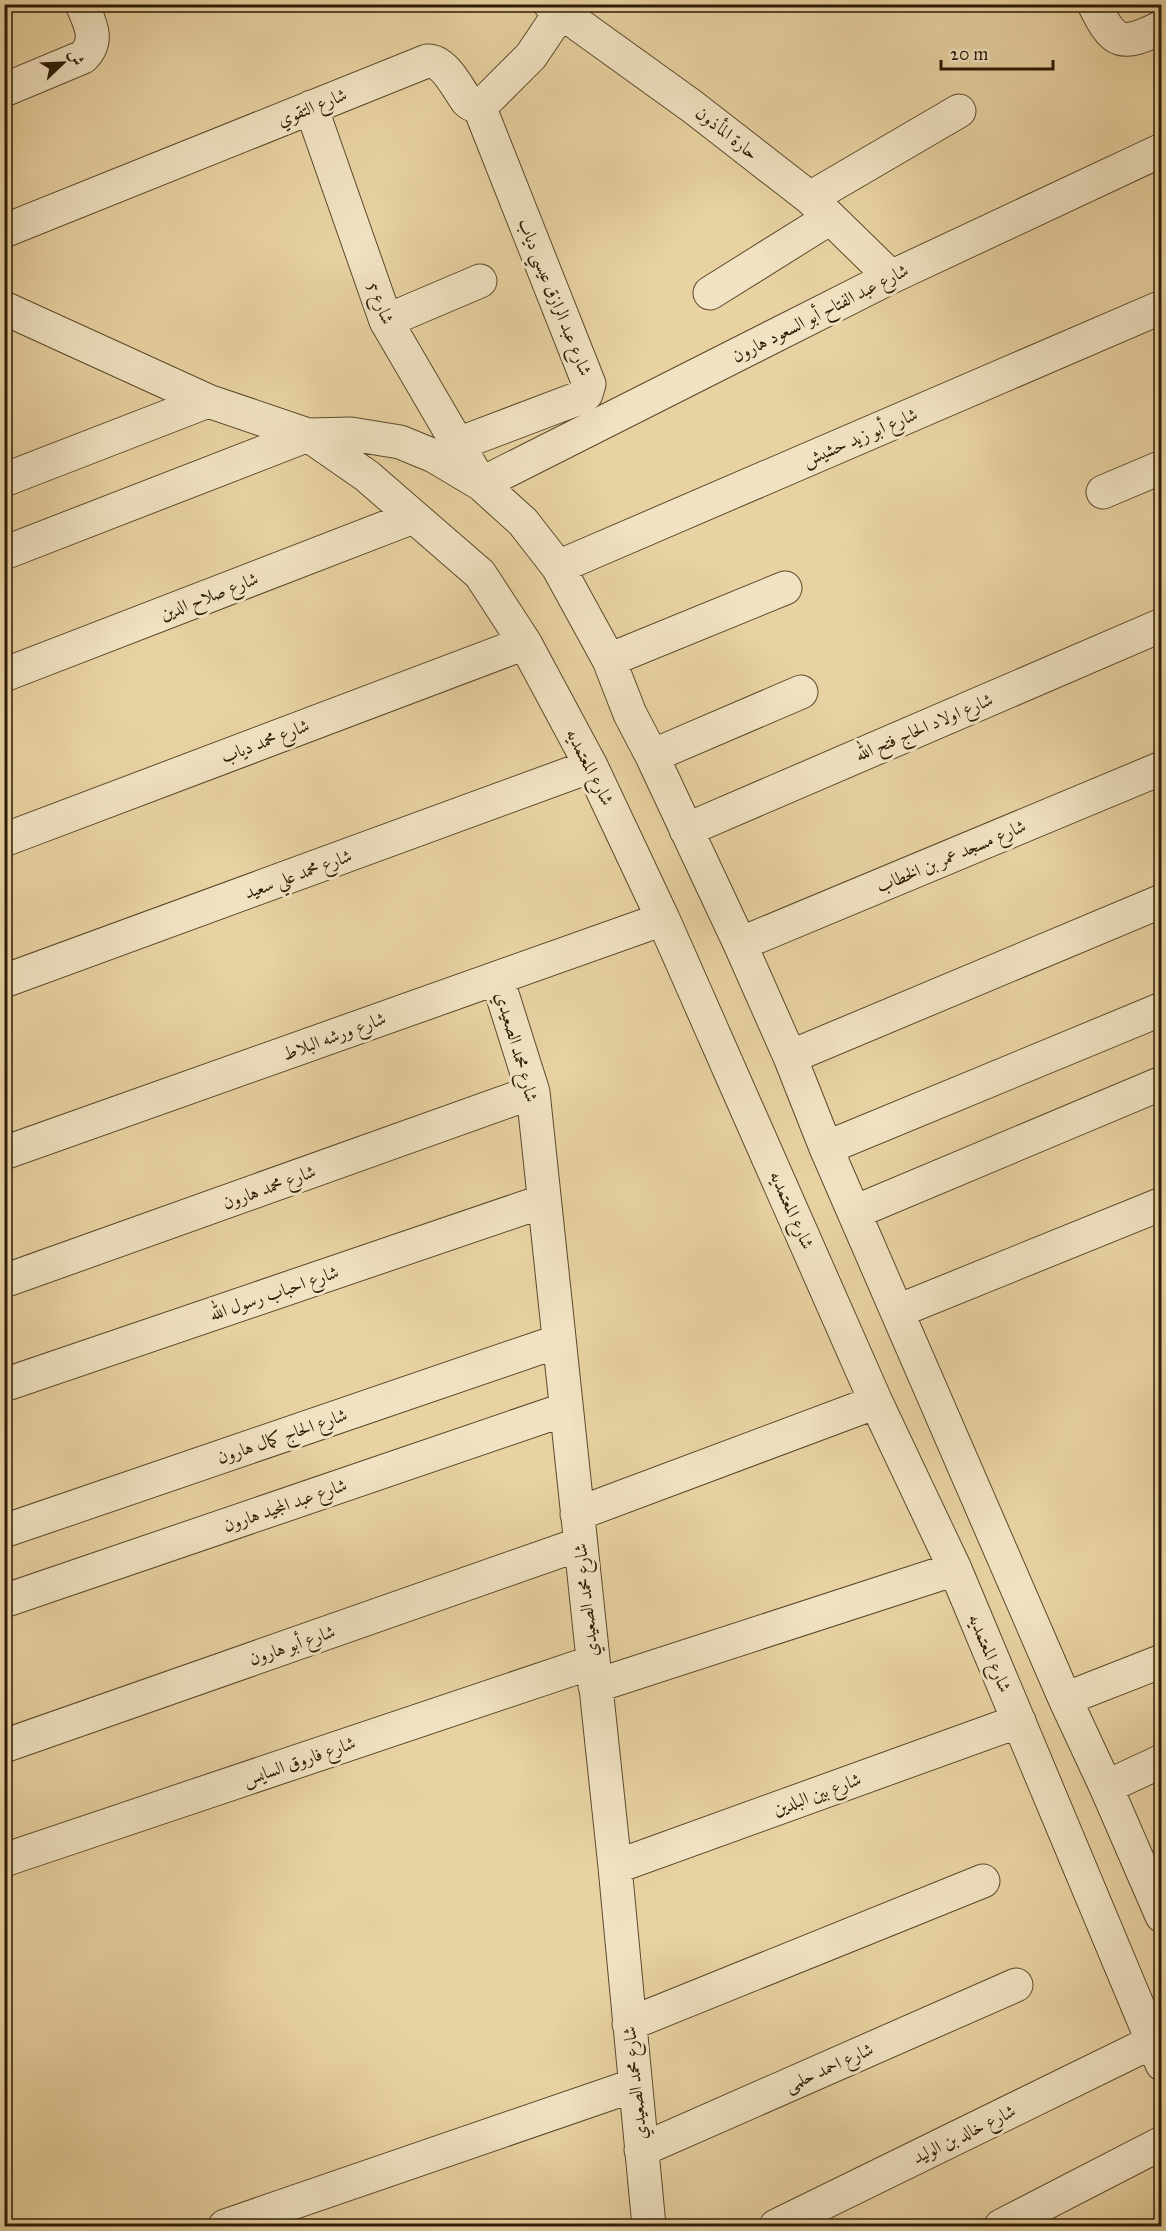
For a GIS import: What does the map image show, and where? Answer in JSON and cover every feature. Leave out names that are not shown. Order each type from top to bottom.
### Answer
[{"type":"street","points":[[4,90],[83,57],[89,51],[93,42],[93,33],[82,4]]},
{"type":"street","points":[[1094,4],[1105,27],[1113,35],[1124,40],[1135,40],[1161,27]]},
{"type":"street","points":[[479,106],[531,56],[559,7]]},
{"type":"street","name":"حارة المأذون","points":[[559,7],[693,106],[820,208],[891,277]]},
{"type":"street","name":"شارع التقوي","points":[[4,231],[311,107],[432,61],[441,66],[471,105],[479,106]]},
{"type":"street","name":"شارع عبد الرازق عيسي دياب","points":[[458,444],[582,397],[586,394],[589,384],[479,106]]},
{"type":"street","name":"شارع 5","points":[[311,107],[386,321],[481,484]]},
{"type":"street","points":[[710,293],[820,208],[959,111]]},
{"type":"street","name":"شارع عبد الفتاح أبو السعود هارون","points":[[481,484],[891,277],[1161,150]]},
{"type":"street","points":[[386,321],[480,281]]},
{"type":"street","name":"شارع أبو زيد حشيش","points":[[558,567],[1161,307]]},
{"type":"street","name":"شارع المعتمديه","points":[[4,308],[208,401],[308,435],[367,476],[480,574],[525,643],[591,766],[663,919],[876,1402],[955,1569],[1157,2053]]},
{"type":"street","points":[[4,480],[208,401]]},
{"type":"street","name":"شارع المعتمديه","points":[[308,435],[351,434],[399,442],[434,456],[481,484],[523,522],[558,567],[609,660],[630,714],[740,944],[1065,1699],[1159,1902]]},
{"type":"street","points":[[4,553],[308,435]]},
{"type":"street","points":[[1103,492],[1161,467]]},
{"type":"street","name":"شارع صلاح الدين","points":[[4,675],[413,517]]},
{"type":"street","points":[[609,660],[785,588]]},
{"type":"street","name":"شارع اولاد الحاج فتح الله","points":[[686,830],[1161,625]]},
{"type":"street","name":"شارع محمد دياب","points":[[4,840],[525,643]]},
{"type":"street","points":[[652,756],[801,692]]},
{"type":"street","name":"شارع محمد علي سعيد","points":[[4,981],[591,766]]},
{"type":"street","name":"شارع مسجد عمر بن الخطاب","points":[[740,944],[1161,768]]},
{"type":"street","points":[[790,1057],[1161,901]]},
{"type":"street","name":"شارع ورشه البلاط","points":[[4,1154],[663,919]]},
{"type":"street","name":"شارع محمد الصعيدي","points":[[497,978],[532,1092],[615,1867],[649,2226]]},
{"type":"street","points":[[826,1148],[1161,1009]]},
{"type":"street","points":[[855,1212],[1161,1083]]},
{"type":"street","name":"شارع محمد هارون","points":[[4,1281],[532,1092]]},
{"type":"street","name":"شارع احباب رسول الله","points":[[4,1385],[544,1201]]},
{"type":"street","points":[[898,1311],[1161,1205]]},
{"type":"street","name":"شارع الحاج كمال هارون","points":[[4,1531],[559,1341]]},
{"type":"street","name":"شارع أبو هارون","points":[[4,1746],[579,1529],[876,1402]]},
{"type":"street","name":"شارع عبد المجيد هارون","points":[[4,1601],[566,1409]]},
{"type":"street","name":"شارع فاروق السايس","points":[[4,1860],[594,1674],[955,1569]]},
{"type":"street","points":[[1065,1699],[1161,1661]]},
{"type":"street","name":"شارع بين البلدين","points":[[615,1867],[1019,1721]]},
{"type":"street","points":[[1106,1787],[1161,1761]]},
{"type":"street","points":[[629,2024],[983,1881]]},
{"type":"street","name":"شارع احمد حلمى","points":[[641,2150],[1016,1985]]},
{"type":"street","name":"شارع خالد بن الوليد","points":[[776,2226],[1157,2053]]},
{"type":"street","points":[[225,2226],[635,2085]]},
{"type":"street","points":[[1001,2226],[1161,2143]]}]
